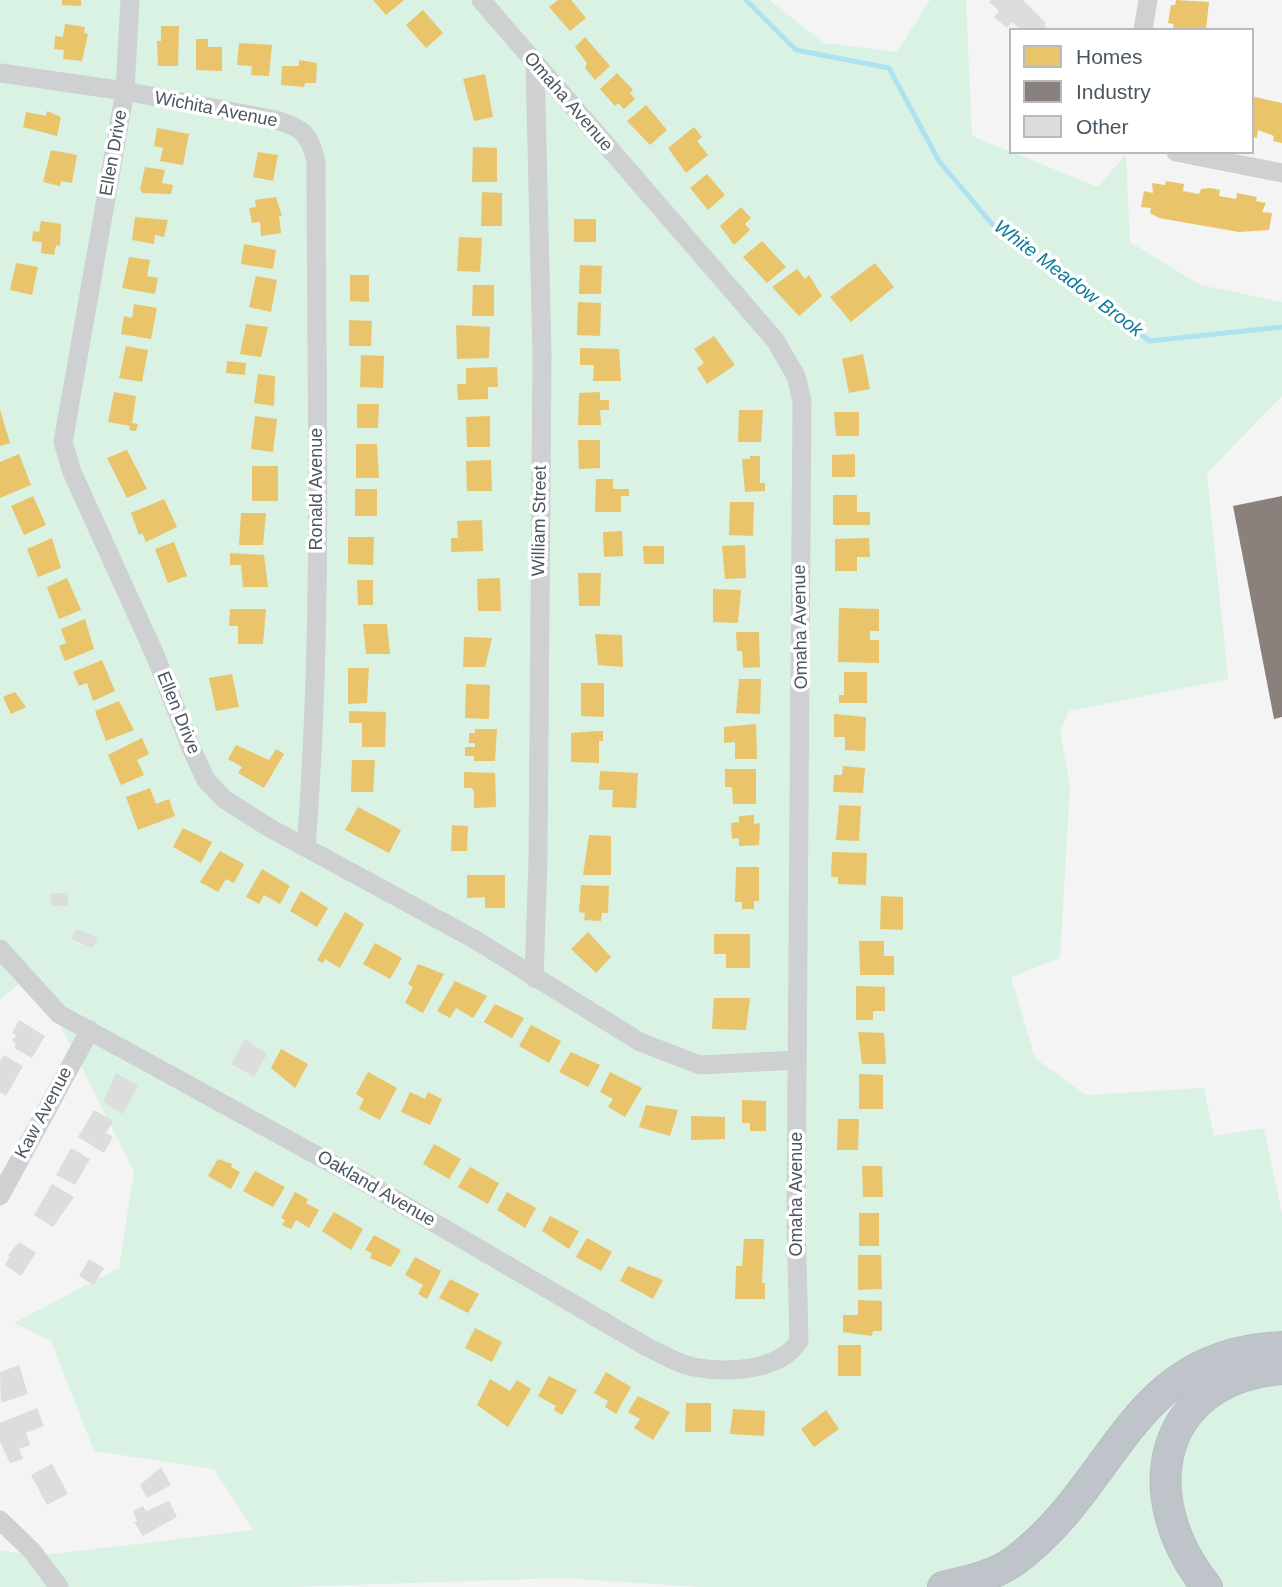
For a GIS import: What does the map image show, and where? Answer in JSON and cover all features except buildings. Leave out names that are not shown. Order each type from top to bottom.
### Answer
[{"type":"highway","points":[[943,1587],[1002,1568],[1033,1546],[1085,1489],[1121,1437],[1171,1383],[1223,1357],[1257,1348],[1282,1348]]},
{"type":"highway","points":[[1207,1587],[1190,1566],[1168,1515],[1163,1481],[1169,1444],[1187,1413],[1225,1383],[1243,1374],[1282,1369]]},
{"type":"street","name":"Ellen Drive","points":[[130,0],[125,91],[63,442],[72,472],[155,655],[206,780],[224,799],[474,939],[640,1042],[700,1065],[797,1060]]},
{"type":"street","name":"Omaha Avenue","points":[[481,0],[775,340],[796,376],[802,401],[797,1060],[799,1341],[792,1351],[778,1360]]},
{"type":"street","points":[[1143,28],[1148,0]]},
{"type":"street","name":"William Street","points":[[534,978],[539,834],[542,355],[535,63]]},
{"type":"street","name":"Wichita Avenue","points":[[0,73],[125,91],[276,120],[299,127],[304,134]]},
{"type":"street","name":"Ronald Avenue","points":[[304,134],[311,142],[316,161],[317,619],[314,749],[306,847]]},
{"type":"street","points":[[1186,154],[1282,173]]},
{"type":"street","name":"Oakland Avenue","points":[[0,949],[59,1014],[349,1173],[648,1348],[691,1366],[729,1370],[778,1360]]},
{"type":"street","name":"Kaw Avenue","points":[[0,1195],[90,1030]]},
{"type":"street","points":[[0,1520],[32,1551],[59,1587]]},
{"type":"green space","points":[[0,0],[769,0],[824,43],[897,52],[930,0],[966,0],[972,136],[1009,151],[1009,154],[1016,154],[1098,187],[1126,154],[1130,242],[1200,285],[1282,302],[1282,396],[1207,473],[1228,679],[1069,711],[1060,732],[1070,785],[1060,958],[1011,977],[1035,1058],[1086,1095],[1204,1088],[1214,1136],[1264,1128],[1282,1214],[1282,1587],[700,1587],[563,1578],[288,1587],[0,1587],[0,1550],[37,1556],[253,1530],[214,1469],[94,1451],[51,1341],[14,1323],[119,1268],[134,1171],[33,972],[0,1000]]},
{"type":"waterway","name":"White Meadow Brook","points":[[746,0],[796,50],[889,68],[939,161],[992,224],[1150,341],[1282,327]]}]
